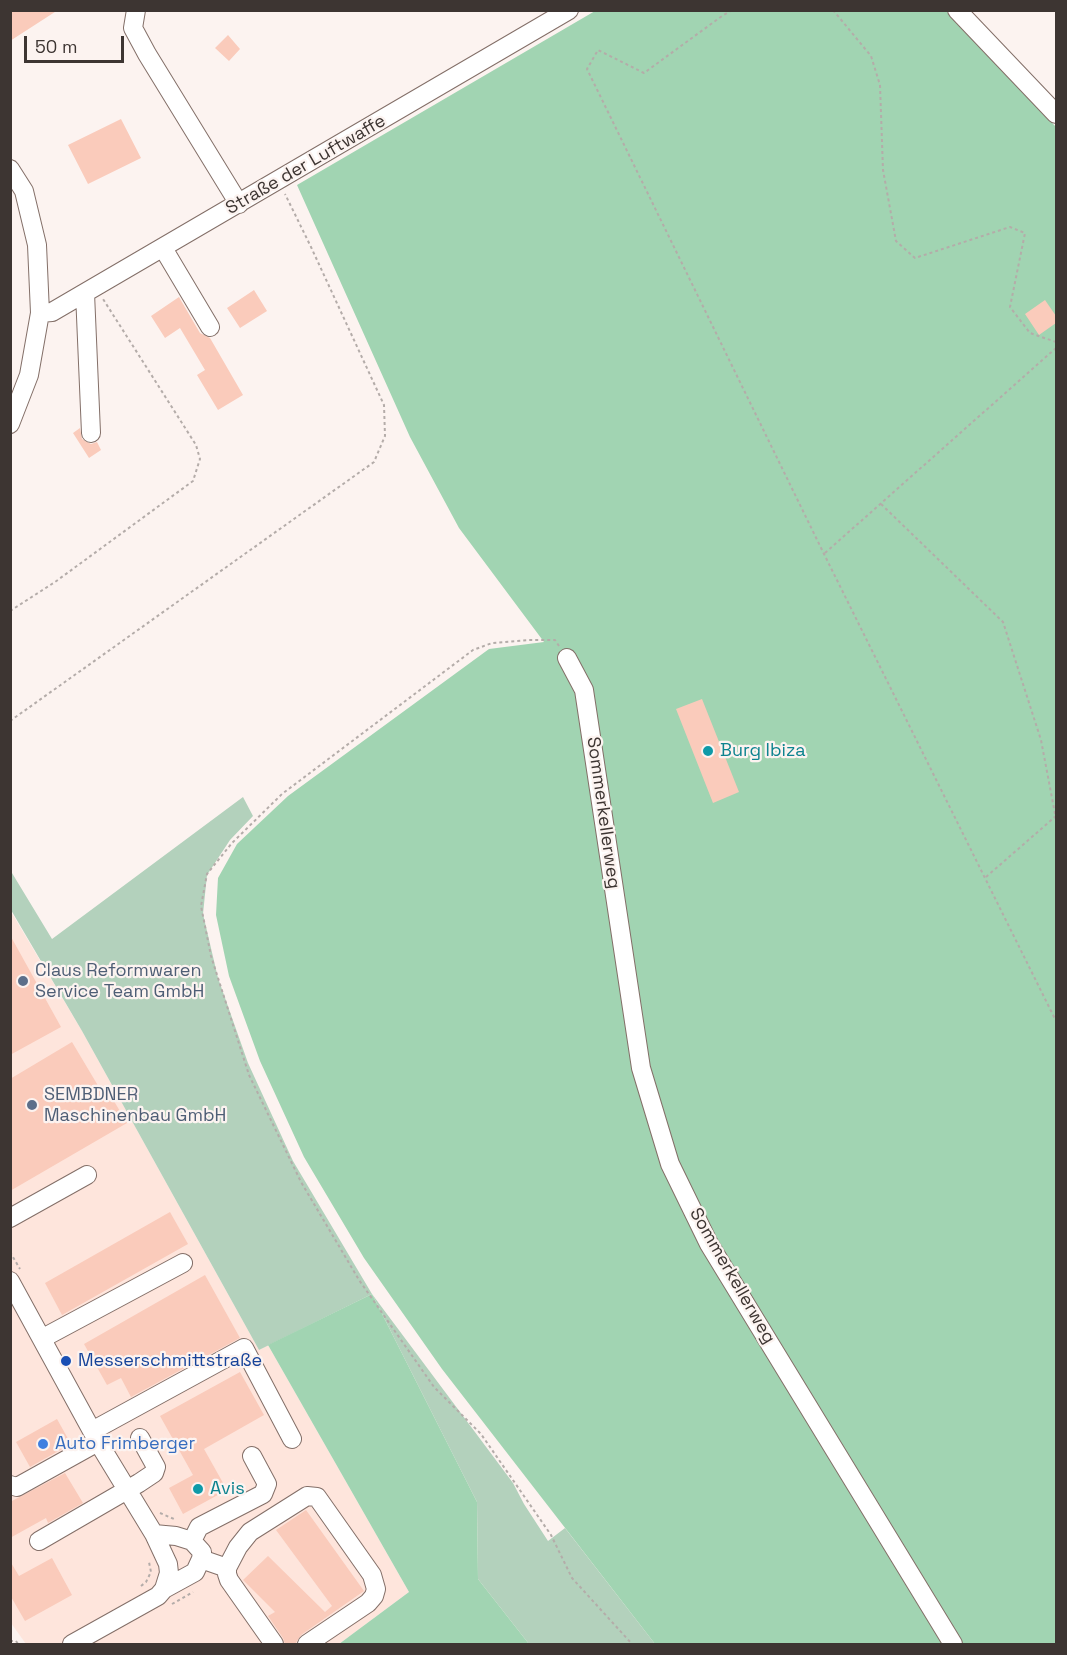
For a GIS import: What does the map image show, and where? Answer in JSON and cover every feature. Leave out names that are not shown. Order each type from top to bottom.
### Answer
[{"type":"street","points":[[136,10],[134,28],[147,54],[240,204]]},
{"type":"street","name":"Straße der Luftwaffe","points":[[40,313],[52,312],[569,10]]},
{"type":"street","points":[[957,10],[1056,114]]},
{"type":"street","points":[[10,169],[24,191],[37,245],[40,313],[29,375],[10,424]]},
{"type":"street","points":[[163,248],[210,327]]},
{"type":"street","points":[[90,290],[91,433]]},
{"type":"street","name":"Sommerkellerweg","points":[[567,658],[584,690],[641,1068],[670,1164],[709,1244],[953,1644]]},
{"type":"street","points":[[10,1218],[87,1174]]},
{"type":"street","points":[[42,1338],[183,1263]]},
{"type":"street","points":[[10,1281],[126,1491],[154,1534],[168,1564],[169,1573],[164,1589]]},
{"type":"street","points":[[10,1485],[17,1487],[95,1436],[244,1348],[292,1439]]},
{"type":"street","points":[[39,1541],[151,1476],[156,1467],[140,1438]]},
{"type":"street","points":[[192,1541],[199,1527],[263,1494],[267,1484],[252,1456]]},
{"type":"street","points":[[274,1644],[229,1580],[227,1568],[243,1538],[307,1496],[317,1497],[372,1575],[376,1589],[368,1603],[307,1644]]},
{"type":"street","points":[[72,1644],[158,1596],[164,1589],[195,1572],[202,1552],[192,1541],[176,1536],[154,1534]]},
{"type":"street","points":[[201,1559],[227,1568]]},
{"type":"path","points":[[732,10],[644,73],[598,50],[587,69],[1056,1021]]},
{"type":"path","points":[[833,10],[872,56],[880,85],[883,170],[896,241],[915,258],[1010,227],[1025,233],[1010,307],[1030,333],[1056,342]]},
{"type":"path","points":[[10,721],[374,462],[386,436],[384,405],[311,246],[278,181]]},
{"type":"path","points":[[10,611],[55,582],[193,481],[200,459],[196,445],[90,290]]},
{"type":"path","points":[[824,554],[1056,348]]},
{"type":"path","points":[[882,504],[1003,622],[1041,740],[1056,818],[985,877]]},
{"type":"path","points":[[567,658],[555,640],[492,643],[473,650],[282,794],[232,843],[207,874],[201,906],[211,956],[249,1075],[301,1182],[359,1281],[434,1387],[481,1434],[551,1535],[572,1578],[632,1644]]},
{"type":"path","points":[[137,1590],[146,1582],[150,1572],[149,1559]]},
{"type":"path","points":[[10,1641],[16,1641],[18,1644]]},
{"type":"shaded area","points":[[10,910],[82,1031],[259,1350],[268,1345],[409,1592],[339,1644],[26,1644],[11,1623]]},
{"type":"green space","points":[[595,11],[947,11],[1056,127],[1056,1644],[655,1644],[442,1369],[364,1258],[304,1157],[260,1061],[229,976],[216,915],[218,878],[237,844],[288,796],[489,649],[544,642],[459,528],[410,437],[297,185]]},
{"type":"green space","points":[[243,797],[253,816],[230,840],[207,875],[203,914],[218,978],[248,1063],[293,1161],[372,1294],[259,1350],[82,1031],[11,910],[10,874],[12,873],[52,939]]},
{"type":"green space","points":[[372,1294],[513,1483],[548,1541],[565,1528],[655,1644],[529,1644],[478,1579],[477,1502]]},
{"type":"green space","points":[[372,1294],[477,1502],[478,1579],[529,1644],[339,1644],[409,1592],[268,1345]]},
{"type":"building","points":[[10,10],[58,10],[10,41]]},
{"type":"building","points":[[228,35],[240,49],[229,61],[215,48]]},
{"type":"building","points":[[121,119],[141,158],[88,184],[68,145]]},
{"type":"building","points":[[254,290],[267,311],[240,328],[227,308]]},
{"type":"building","points":[[179,297],[200,333],[210,338],[243,395],[218,410],[197,375],[205,370],[180,328],[165,338],[151,316]]},
{"type":"building","points":[[1045,300],[1056,316],[1056,323],[1039,335],[1025,314]]},
{"type":"building","points":[[80,428],[82,439],[91,444],[97,442],[101,450],[89,458],[73,433]]},
{"type":"building","name":"Burg Ibiza","points":[[702,699],[739,792],[713,803],[676,709]]},
{"type":"building","name":"Claus Reformwaren Service Team GmbH","points":[[10,935],[61,1027],[10,1055]]},
{"type":"building","points":[[72,1042],[103,1094],[108,1091],[127,1123],[10,1191],[10,1079]]},
{"type":"building","points":[[170,1212],[188,1244],[62,1315],[45,1283]]},
{"type":"building","points":[[205,1275],[240,1338],[131,1397],[121,1378],[107,1385],[84,1344]]},
{"type":"building","points":[[240,1372],[264,1415],[204,1449],[227,1490],[183,1514],[169,1488],[193,1475],[160,1416]]},
{"type":"building","points":[[57,1419],[71,1444],[30,1467],[16,1442]]},
{"type":"building","points":[[65,1473],[83,1503],[48,1523],[46,1518],[10,1538],[10,1502]]},
{"type":"building","points":[[306,1510],[364,1591],[301,1635],[295,1644],[285,1644],[268,1616],[275,1612],[243,1580],[268,1556],[325,1612],[332,1606],[276,1530]]},
{"type":"building","points":[[52,1558],[72,1595],[25,1621],[10,1595],[10,1561],[19,1576]]},
{"type":"place","name":"Burg Ibiza","points":[[708,751]]},
{"type":"place","name":"Claus Reformwaren Service Team GmbH","points":[[23,981]]},
{"type":"place","name":"SEMBDNER Maschinenbau GmbH","points":[[32,1105]]},
{"type":"place","name":"Messerschmittstraße","points":[[66,1361]]},
{"type":"place","name":"Auto Frimberger","points":[[43,1444]]},
{"type":"place","name":"Avis","points":[[198,1489]]}]
